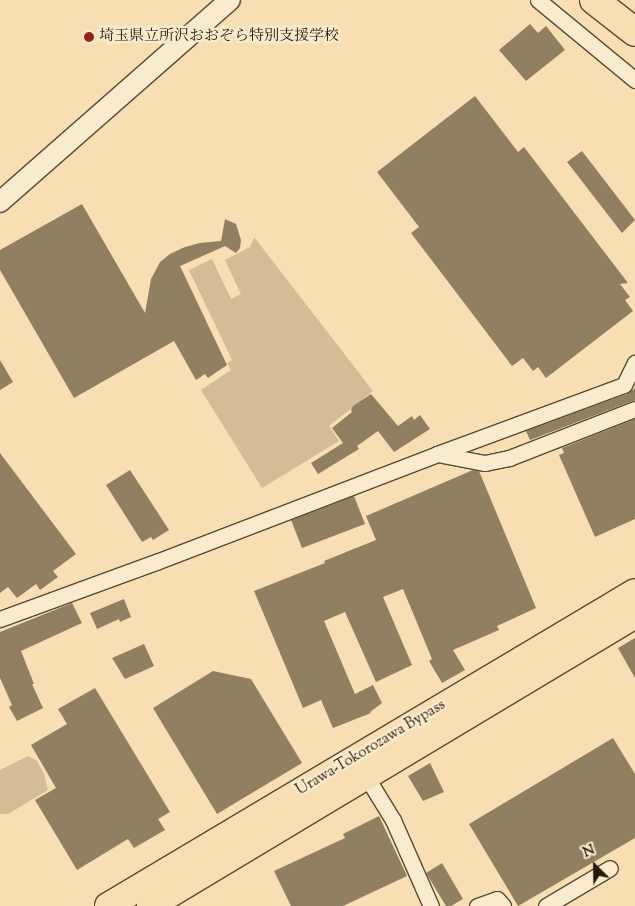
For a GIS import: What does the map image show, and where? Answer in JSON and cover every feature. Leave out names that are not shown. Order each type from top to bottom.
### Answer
[{"type":"highway","points":[[594,0],[635,32]]},
{"type":"highway","name":"Urawa-Tokorozawa Bypass","points":[[108,906],[635,592]]},
{"type":"highway","name":"Urawa-Tokorozawa Bypass","points":[[150,906],[635,615]]},
{"type":"street","points":[[0,202],[230,0]]},
{"type":"street","points":[[538,0],[635,80]]},
{"type":"street","points":[[0,619],[624,385],[635,362]]},
{"type":"street","points":[[437,454],[485,463],[508,458],[635,409]]},
{"type":"street","points":[[366,776],[393,820],[431,906]]},
{"type":"street","points":[[546,906],[610,868]]},
{"type":"street","points":[[477,906],[497,899],[503,906]]},
{"type":"shaded area","points":[[254,237],[373,391],[329,426],[339,441],[262,488],[201,390],[231,370],[227,363],[232,360],[189,270],[212,259],[231,299],[241,294],[225,260],[250,247]]},
{"type":"shaded area","points":[[28,756],[37,761],[44,774],[48,790],[8,814],[0,814],[0,770]]},
{"type":"building","points":[[530,24],[538,33],[546,26],[565,50],[526,81],[499,50]]},
{"type":"building","points":[[475,96],[518,152],[524,147],[628,283],[620,284],[630,297],[625,300],[633,311],[546,378],[538,367],[533,371],[523,358],[512,366],[411,233],[419,227],[377,172]]},
{"type":"building","points":[[582,151],[635,220],[622,233],[567,162]]},
{"type":"building","points":[[82,204],[145,313],[151,279],[160,262],[170,254],[185,247],[221,241],[225,219],[236,224],[241,240],[240,248],[236,253],[225,246],[180,266],[227,365],[208,378],[205,374],[196,380],[174,341],[74,398],[0,270],[0,250]]},
{"type":"building","points":[[0,360],[13,382],[0,390]]},
{"type":"building","points":[[635,388],[635,400],[530,440],[526,431],[627,394]]},
{"type":"building","points":[[371,394],[398,426],[412,416],[414,420],[420,415],[430,429],[394,452],[378,431],[357,446],[359,449],[318,474],[311,463],[343,443],[332,428],[352,412],[353,406]]},
{"type":"building","points":[[635,419],[635,519],[595,537],[559,455],[564,453],[562,448]]},
{"type":"building","points":[[0,453],[76,554],[53,571],[58,577],[40,590],[36,584],[17,598],[8,587],[0,593]]},
{"type":"building","points":[[130,470],[169,530],[153,540],[151,537],[142,542],[106,485]]},
{"type":"building","points":[[473,470],[479,471],[536,608],[497,626],[499,630],[453,650],[465,670],[442,683],[429,661],[432,659],[403,589],[383,597],[412,665],[376,682],[345,612],[324,621],[355,694],[373,685],[382,703],[371,713],[333,728],[321,700],[303,708],[254,591],[325,563],[324,561],[376,540],[366,516]]},
{"type":"building","points":[[354,496],[365,524],[302,548],[291,520]]},
{"type":"building","points":[[124,599],[131,617],[120,622],[119,619],[97,629],[90,613]]},
{"type":"building","points":[[72,603],[82,623],[21,651],[34,684],[32,684],[43,708],[17,721],[9,707],[12,705],[0,678],[0,632]]},
{"type":"building","points":[[635,638],[635,678],[618,648]]},
{"type":"building","points":[[144,644],[154,666],[125,679],[112,658]]},
{"type":"building","points":[[213,671],[251,679],[302,763],[217,814],[153,708]]},
{"type":"building","points":[[95,688],[170,812],[158,819],[165,830],[134,848],[128,839],[77,870],[35,800],[56,788],[31,745],[67,724],[58,709]]},
{"type":"building","points":[[613,738],[635,774],[635,838],[518,906],[469,824]]},
{"type":"building","points":[[430,763],[444,792],[423,801],[408,776]]},
{"type":"building","points":[[379,816],[407,876],[343,906],[291,906],[274,871],[345,838],[343,834]]},
{"type":"building","points":[[442,863],[463,899],[451,906],[446,906],[426,873]]},
{"type":"place","name":"埼玉県立所沢おおぞら特別支援学校","points":[[89,37]]}]
